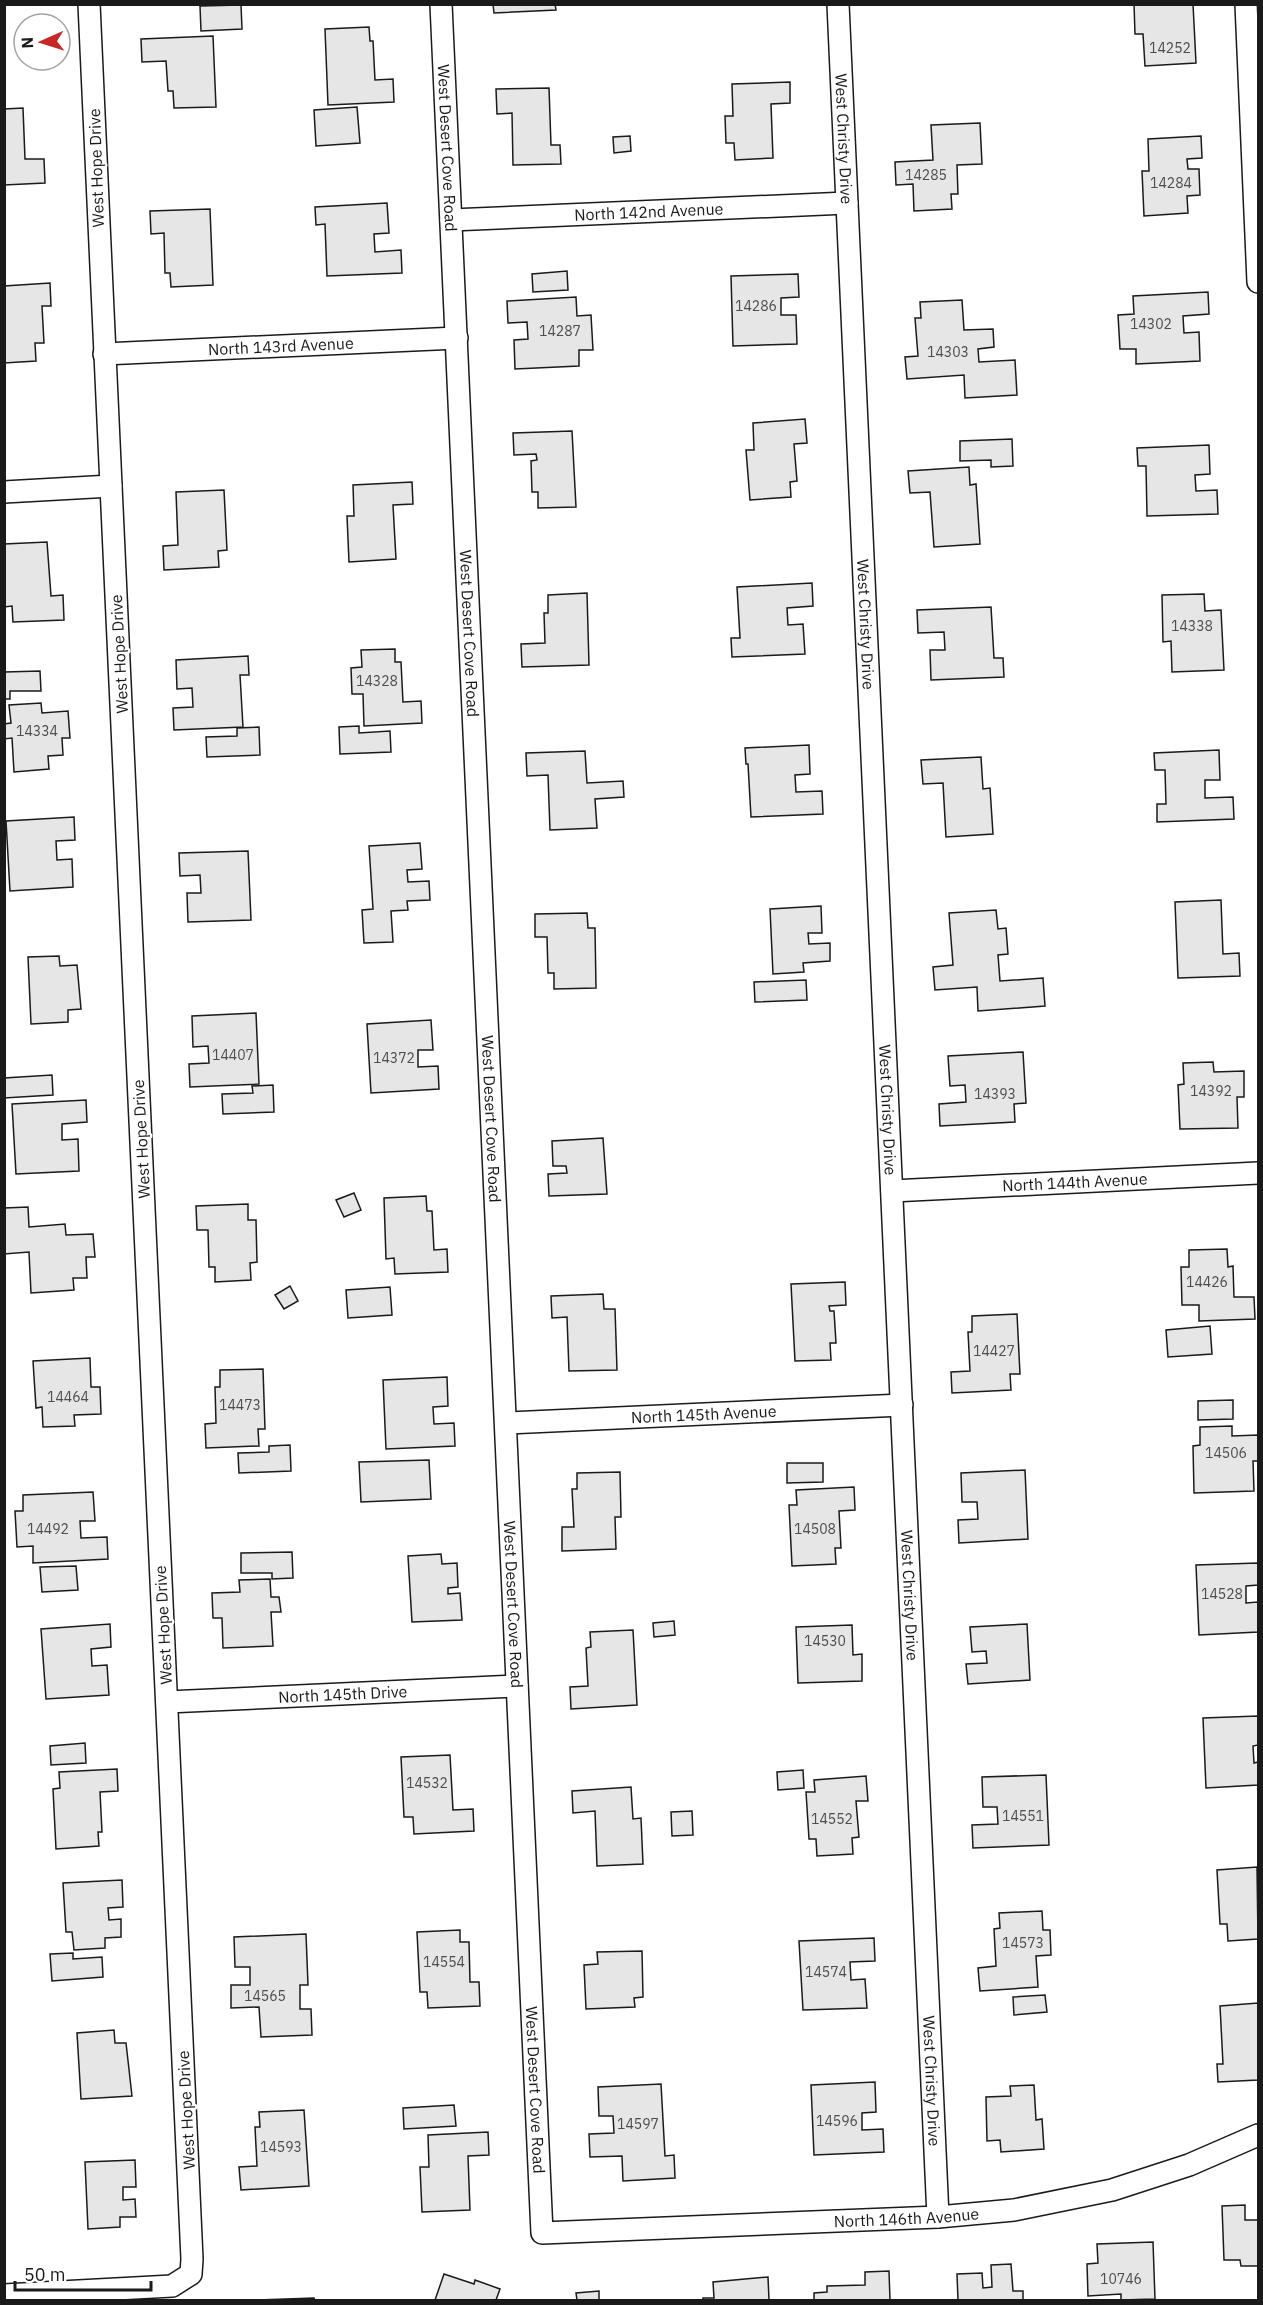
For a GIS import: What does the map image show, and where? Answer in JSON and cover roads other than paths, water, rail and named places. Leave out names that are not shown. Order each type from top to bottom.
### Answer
[{"type":"street","name":"West Hope Drive","points":[[4,2295],[172,2286],[191,2274],[192,2247],[89,4]]},
{"type":"street","name":"West Desert Cove Road","points":[[441,4],[542,2233]]},
{"type":"street","name":"West Christy Drive","points":[[838,4],[938,2217]]},
{"type":"street","points":[[1246,4],[1258,282]]},
{"type":"street","name":"North 142nd Avenue","points":[[451,220],[847,203]]},
{"type":"street","name":"North 143rd Avenue","points":[[104,354],[456,338]]},
{"type":"street","points":[[4,492],[111,486]]},
{"type":"street","name":"North 144th Avenue","points":[[892,1191],[1258,1173]]},
{"type":"street","name":"North 145th Avenue","points":[[506,1423],[902,1405]]},
{"type":"street","name":"North 145th Drive","points":[[167,1702],[517,1686]]},
{"type":"street","name":"North 146th Avenue","points":[[542,2233],[938,2217],[1014,2210],[1112,2190],[1189,2165],[1258,2134]]}]
